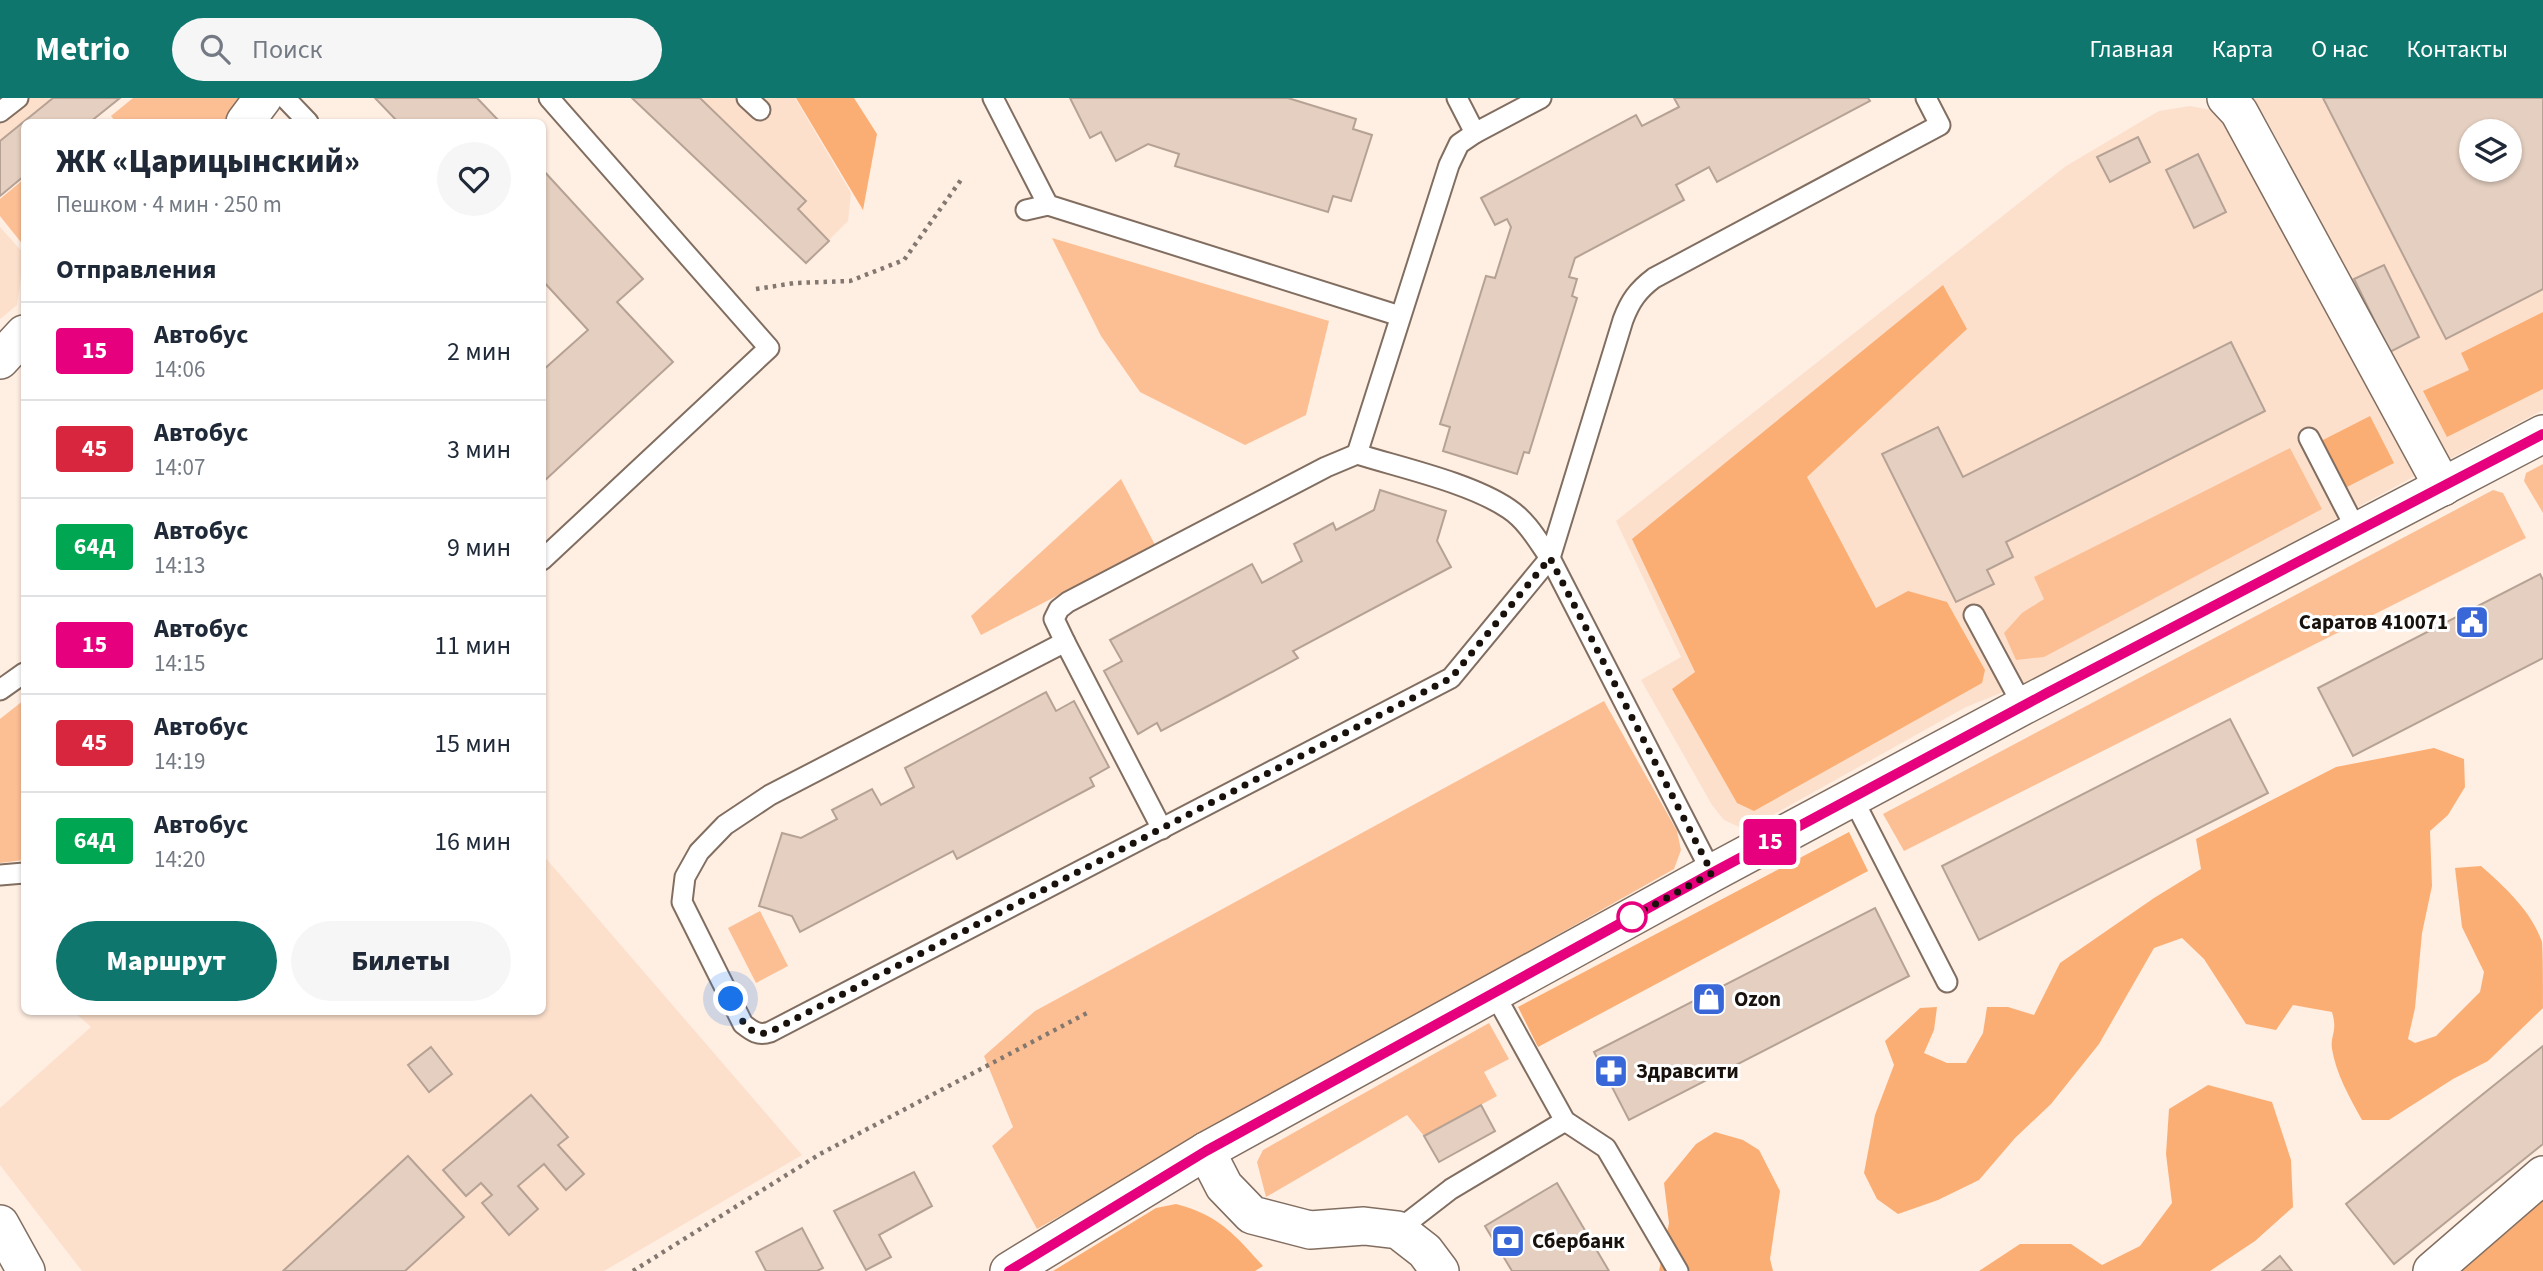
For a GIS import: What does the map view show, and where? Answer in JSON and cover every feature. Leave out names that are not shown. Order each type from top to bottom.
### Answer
[{"type":"street","points":[[247,119],[263,98]]},
{"type":"street","points":[[2226,98],[2239,111],[2443,487]]},
{"type":"street","points":[[0,360],[21,337]]},
{"type":"street","points":[[1009,1271],[1206,1151],[1712,873],[2023,706],[2543,434]]},
{"type":"street","points":[[1206,1151],[1224,1186],[1252,1214],[1310,1230],[1364,1226],[1398,1230],[1425,1251],[1440,1271]]},
{"type":"street","points":[[2432,1271],[2543,1175]]},
{"type":"street","points":[[0,1224],[26,1271]]},
{"type":"lane","points":[[0,112],[18,98]]},
{"type":"lane","points":[[285,98],[305,119]]},
{"type":"lane","points":[[546,556],[769,348],[549,98]]},
{"type":"lane","points":[[993,98],[1048,205]]},
{"type":"lane","points":[[1457,98],[1475,132]]},
{"type":"lane","points":[[1357,454],[1449,165],[1459,144],[1475,132],[1541,98]]},
{"type":"lane","points":[[1065,642],[770,795],[725,825],[699,852],[685,877],[682,902],[743,1024],[762,1034],[770,1032],[1451,678],[1550,558],[1623,320],[1630,301],[1640,288],[1947,120],[1926,98]]},
{"type":"lane","points":[[1026,210],[1048,205],[1400,316]]},
{"type":"lane","points":[[2309,438],[2357,531]]},
{"type":"lane","points":[[1162,829],[1054,620],[1059,609],[1326,467],[1357,454],[1483,494],[1511,510],[1530,529],[1550,558],[1712,873]]},
{"type":"lane","points":[[1974,615],[2023,706]]},
{"type":"lane","points":[[0,690],[21,675]]},
{"type":"lane","points":[[1852,797],[1947,982]]},
{"type":"lane","points":[[0,875],[21,873]]},
{"type":"lane","points":[[1494,993],[1566,1121],[1606,1148],[1678,1271]]},
{"type":"lane","points":[[1398,1230],[1451,1189],[1566,1121]]},
{"type":"path","points":[[722,294],[795,283],[850,281],[904,260],[963,177]]},
{"type":"path","points":[[633,1271],[820,1154],[1087,1013]]},
{"type":"shaded area","points":[[0,98],[120,98],[94,119],[21,119],[21,178],[0,196]]},
{"type":"shaded area","points":[[133,98],[246,98],[230,119],[114,119],[111,116]]},
{"type":"shaded area","points":[[632,98],[795,98],[851,193],[848,221],[806,263]]},
{"type":"shaded area","points":[[796,98],[854,98],[877,134],[863,210]]},
{"type":"shaded area","points":[[2252,98],[2543,98],[2543,410],[2448,460],[2266,119]]},
{"type":"shaded area","points":[[2190,106],[2211,110],[2233,128],[2416,456],[2415,476],[2051,673],[1966,707],[1746,830],[1724,820],[1712,805],[1641,680],[1681,657],[1616,521],[2066,166],[2159,111]]},
{"type":"shaded area","points":[[21,182],[21,242],[0,216],[0,199]]},
{"type":"shaded area","points":[[0,227],[21,251],[21,276],[17,305],[0,319]]},
{"type":"shaded area","points":[[1052,238],[1329,321],[1306,415],[1245,445],[1140,392],[1101,336]]},
{"type":"shaded area","points":[[1943,285],[1967,329],[1807,477],[1876,608],[1908,591],[1947,602],[1985,670],[1982,683],[1754,811],[1737,803],[1672,689],[1695,672],[1632,539]]},
{"type":"shaded area","points":[[2543,312],[2543,389],[2447,437],[2423,391],[2469,370],[2461,353]]},
{"type":"shaded area","points":[[2370,416],[2394,463],[2343,489],[2319,442]]},
{"type":"shaded area","points":[[2290,448],[2322,509],[2044,657],[2016,660],[2004,633],[2022,613],[2044,599],[2034,577]]},
{"type":"shaded area","points":[[2543,464],[2543,513],[2524,481],[2526,473]]},
{"type":"shaded area","points":[[1121,479],[1155,545],[981,635],[971,616]]},
{"type":"shaded area","points":[[2493,490],[2503,493],[2526,538],[1904,851],[1883,814]]},
{"type":"shaded area","points":[[1604,701],[1677,831],[1681,850],[1674,869],[1037,1229],[992,1146],[1013,1127],[984,1056],[1035,1011]]},
{"type":"shaded area","points":[[21,702],[21,860],[0,863],[0,719]]},
{"type":"shaded area","points":[[2434,748],[2464,759],[2465,787],[2448,815],[2430,831],[2432,886],[2422,933],[2415,1008],[2408,1039],[2415,1043],[2436,1036],[2480,992],[2484,972],[2462,927],[2455,868],[2481,866],[2525,910],[2542,942],[2543,1008],[2488,1061],[2453,1079],[2389,1120],[2362,1120],[2344,1086],[2334,1058],[2332,1012],[2293,1005],[2276,1030],[2246,1024],[2204,959],[2182,938],[2154,948],[2099,1044],[2051,1104],[2015,1138],[1979,1180],[1938,1200],[1898,1214],[1877,1199],[1864,1173],[1875,1115],[1894,1065],[1885,1041],[1920,1008],[1937,1007],[1934,1030],[1924,1053],[1947,1063],[1966,1063],[1983,1033],[1987,1007],[2008,1007],[2034,1015],[2060,963],[2201,869],[2196,839],[2336,767]]},
{"type":"shaded area","points":[[1849,832],[1868,871],[1538,1047],[1518,1007]]},
{"type":"shaded area","points":[[546,858],[802,1155],[604,1271],[82,1271],[0,1165],[0,1108],[91,1027],[77,1015],[546,1015]]},
{"type":"shaded area","points":[[760,911],[788,966],[756,983],[728,928]]},
{"type":"shaded area","points":[[1489,1023],[1509,1059],[1484,1072],[1497,1096],[1424,1136],[1407,1115],[1266,1197],[1257,1162],[1263,1150]]},
{"type":"shaded area","points":[[2208,1085],[2272,1102],[2291,1160],[2293,1207],[2255,1241],[2210,1271],[1979,1271],[2020,1244],[2071,1244],[2102,1265],[2140,1246],[2172,1203],[2166,1154],[2169,1109]]},
{"type":"shaded area","points":[[1715,1132],[1743,1140],[1759,1150],[1780,1191],[1770,1259],[1773,1271],[1659,1271],[1669,1223],[1664,1183],[1696,1144]]},
{"type":"shaded area","points":[[2543,1195],[2543,1271],[2458,1271]]},
{"type":"shaded area","points":[[1176,1204],[1215,1220],[1235,1236],[1263,1266],[1255,1271],[1053,1271],[1156,1208]]},
{"type":"building","points":[[53,98],[120,98],[94,119],[27,119]]},
{"type":"building","points":[[375,98],[477,98],[497,119],[395,119]]},
{"type":"building","points":[[632,98],[700,98],[806,201],[798,209],[829,241],[806,263]]},
{"type":"building","points":[[1070,98],[1288,98],[1356,119],[1353,129],[1372,135],[1351,201],[1333,196],[1328,212],[1175,166],[1179,154],[1148,144],[1116,161],[1101,132],[1090,138]]},
{"type":"building","points":[[1674,98],[1868,98],[1870,101],[1717,182],[1709,167],[1676,185],[1684,200],[1575,258],[1569,277],[1577,279],[1572,296],[1577,298],[1529,453],[1524,452],[1517,474],[1443,451],[1450,427],[1440,424],[1486,276],[1495,278],[1511,227],[1507,219],[1495,225],[1481,198],[1636,115],[1642,126],[1679,107]]},
{"type":"building","points":[[2323,98],[2543,98],[2543,289],[2446,339]]},
{"type":"building","points":[[21,124],[21,178],[0,196],[0,141]]},
{"type":"building","points":[[2138,137],[2150,162],[2110,182],[2097,157]]},
{"type":"building","points":[[2198,154],[2226,212],[2194,228],[2166,170]]},
{"type":"building","points":[[546,173],[643,279],[617,302],[673,362],[546,479],[546,367],[588,330],[546,284]]},
{"type":"building","points":[[2384,265],[2419,337],[2390,352],[2354,279]]},
{"type":"building","points":[[2231,342],[2265,411],[2006,542],[2013,557],[1987,570],[1994,584],[1956,602],[1882,454],[1938,427],[1963,477]]},
{"type":"building","points":[[1380,490],[1446,511],[1437,541],[1451,567],[1293,651],[1298,658],[1229,695],[1161,731],[1157,723],[1138,734],[1104,671],[1122,661],[1110,640],[1252,564],[1262,583],[1302,561],[1294,544],[1333,523],[1336,530],[1374,510]]},
{"type":"building","points":[[2540,574],[2543,580],[2543,658],[2353,756],[2318,688]]},
{"type":"building","points":[[1046,692],[1056,711],[1074,701],[1109,767],[1090,778],[1094,786],[957,859],[953,851],[800,932],[792,916],[759,906],[782,833],[801,838],[837,819],[832,810],[872,789],[881,805],[914,787],[905,768]]},
{"type":"building","points":[[2230,719],[2268,793],[1979,940],[1942,866]]},
{"type":"building","points":[[1875,908],[1909,976],[1629,1120],[1594,1052]]},
{"type":"building","points":[[2543,1046],[2543,1144],[2394,1264],[2346,1204]]},
{"type":"building","points":[[431,1047],[452,1074],[429,1092],[408,1065]]},
{"type":"building","points":[[531,1095],[568,1137],[558,1145],[584,1174],[566,1190],[544,1164],[518,1186],[538,1209],[509,1235],[482,1203],[492,1195],[481,1183],[466,1196],[443,1170]]},
{"type":"building","points":[[1481,1105],[1495,1131],[1439,1162],[1424,1136]]},
{"type":"building","points":[[408,1156],[464,1217],[405,1271],[283,1271]]},
{"type":"building","points":[[914,1172],[932,1206],[879,1235],[891,1257],[866,1270],[834,1211]]},
{"type":"building","points":[[1557,1183],[1609,1271],[1512,1271],[1485,1226]]},
{"type":"building","points":[[802,1228],[823,1268],[817,1271],[766,1271],[756,1252]]},
{"type":"building","points":[[2280,1256],[2292,1271],[2262,1271]]},
{"type":"bus line","name":"15","points":[[1009,1271],[1206,1151],[1712,873],[2047,693],[2543,434]]},
{"type":"place","name":"Саратов 410071","points":[[2472,622]]},
{"type":"place","name":"Ozon","points":[[1709,999]]},
{"type":"place","name":"Здравсити","points":[[1611,1071]]},
{"type":"place","name":"Сбербанк","points":[[1508,1241]]},
{"type":"route","points":[[731,999],[743,1024],[762,1034],[770,1032],[1451,678],[1550,558],[1712,873],[1632,917]]}]
